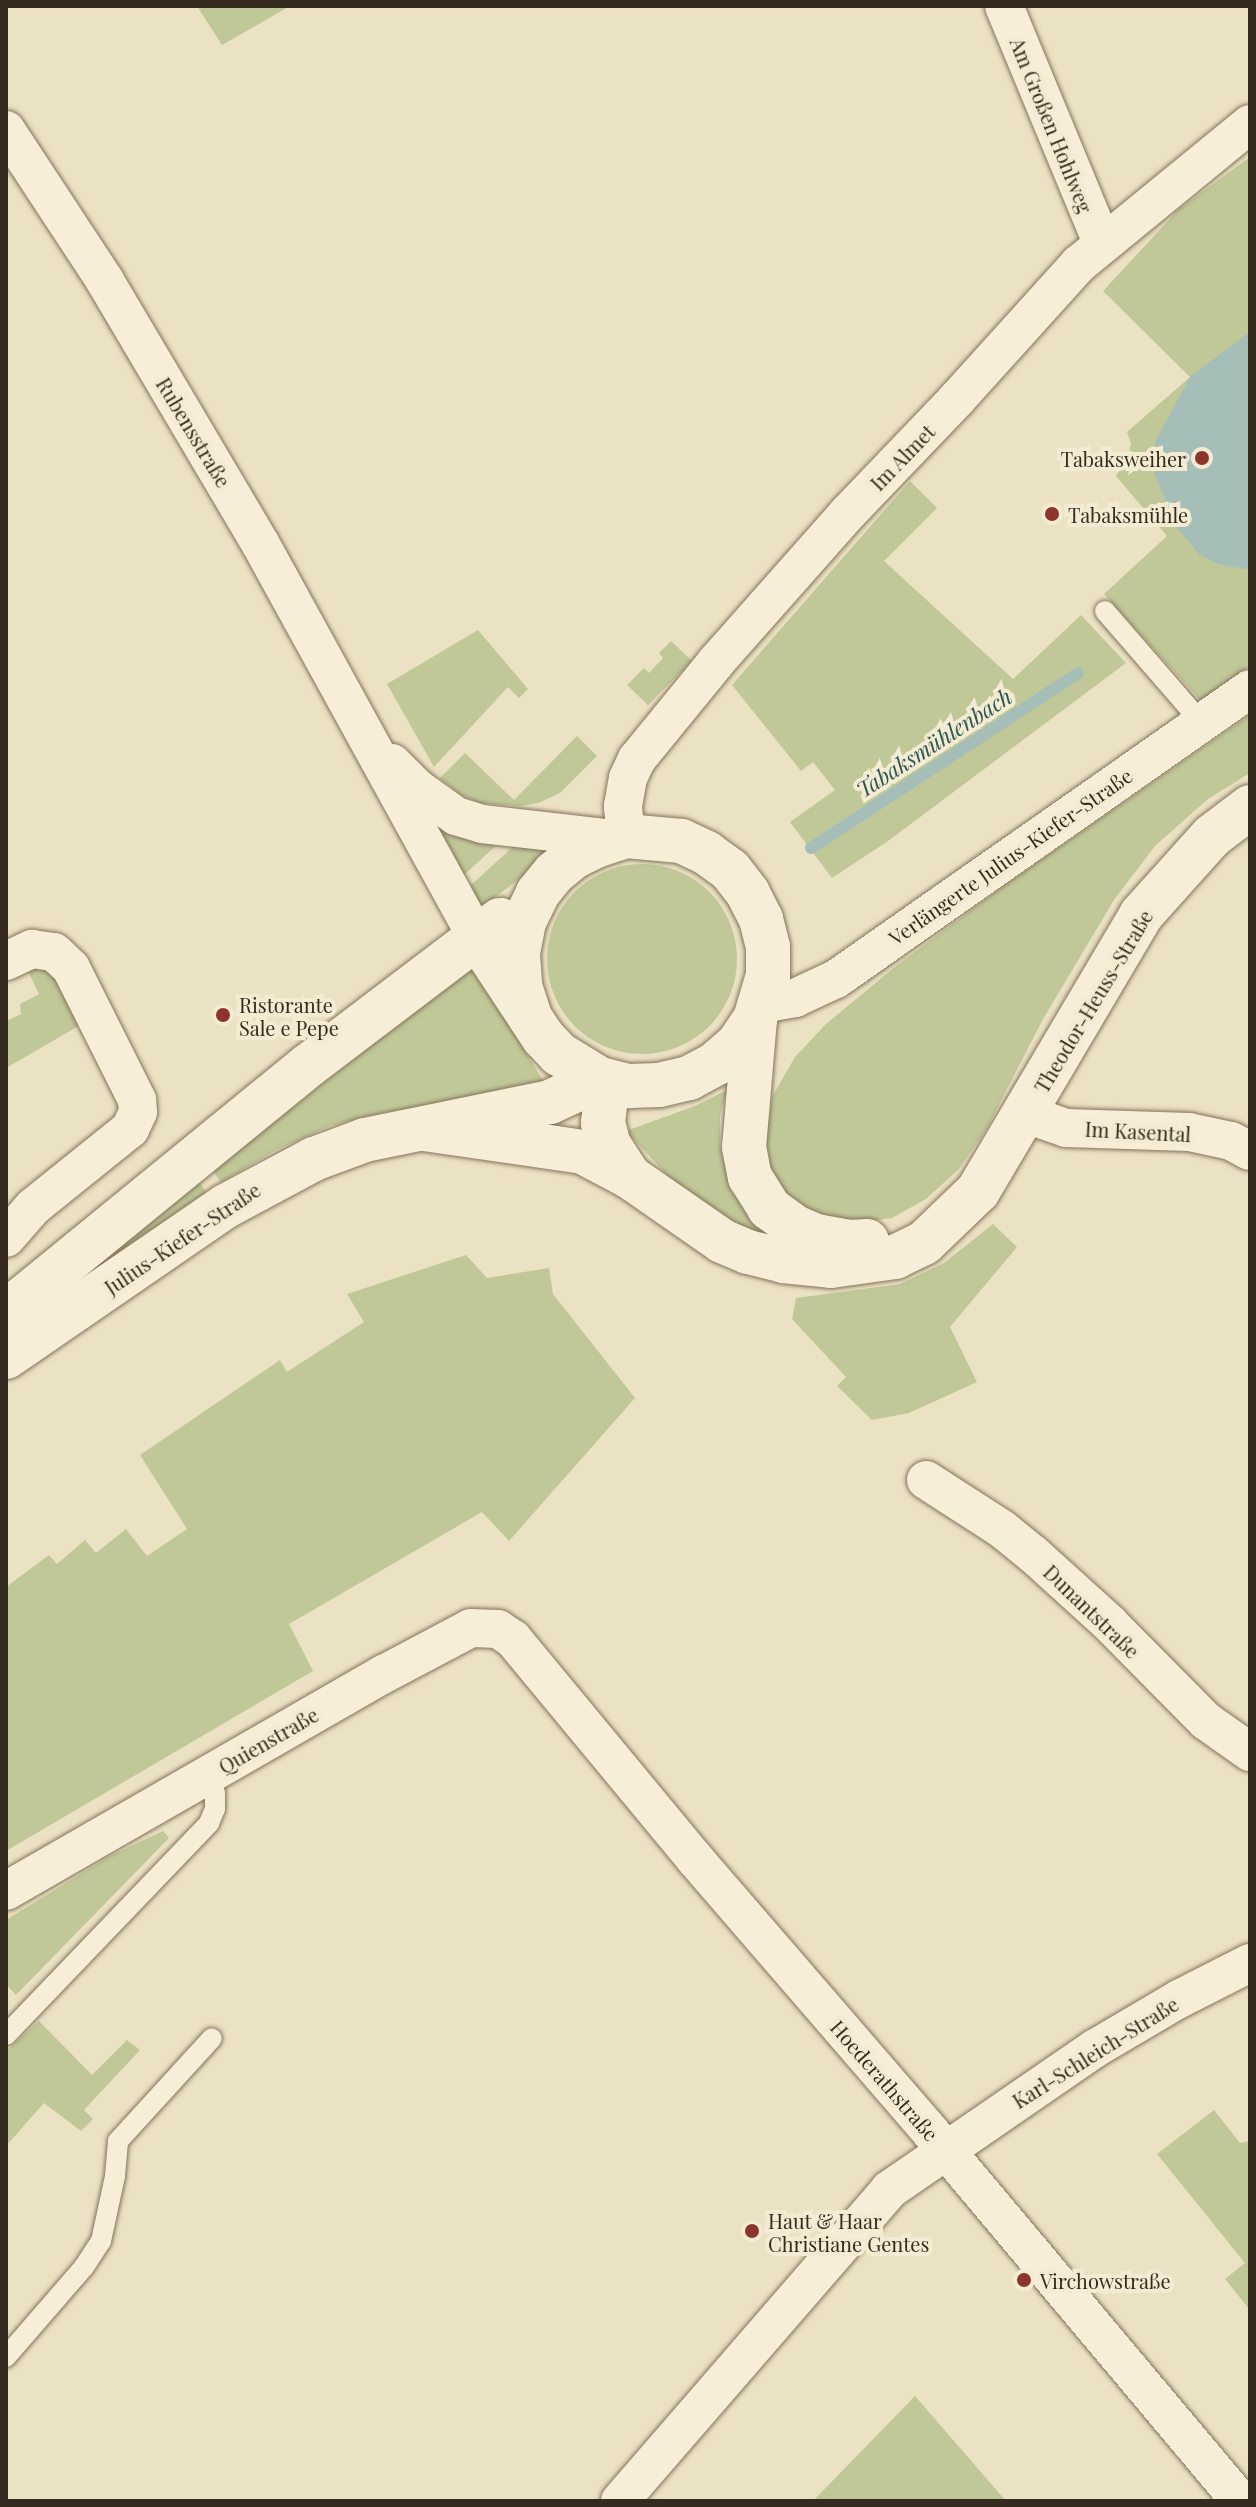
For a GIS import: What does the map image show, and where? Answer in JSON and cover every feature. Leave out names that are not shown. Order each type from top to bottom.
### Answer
[{"type":"street","name":"Am Großen Hohlweg","points":[[1004,6],[1102,243]]},
{"type":"street","name":"Im Almet","points":[[620,838],[628,778],[643,748],[838,524],[1102,243],[1250,124]]},
{"type":"street","name":"Rubensstraße","points":[[6,130],[113,294],[260,543],[477,937]]},
{"type":"street","name":"Verlängerte Julius-Kiefer-Straße","points":[[758,1012],[836,979],[1250,689]]},
{"type":"street","name":"Rubensstraße","points":[[370,742],[417,788],[456,816],[496,826],[620,838]]},
{"type":"street","name":"Theodor-Heuss-Straße","points":[[424,1129],[583,1152],[630,1177],[722,1241],[783,1261],[831,1266],[895,1257],[924,1243],[978,1191],[1141,915],[1212,836],[1250,807]]},
{"type":"street","points":[[6,1312],[309,1065],[477,937],[538,893],[575,856],[620,838],[681,841],[707,853],[730,870],[748,893],[761,919],[768,947],[768,975],[758,1012],[738,1044],[715,1064],[689,1078],[659,1085],[629,1086],[604,1080],[559,1054],[530,1017],[477,937]]},
{"type":"street","points":[[530,1017],[520,986],[518,954],[524,922],[538,893]]},
{"type":"street","points":[[6,961],[32,949],[54,952],[71,968],[137,1100],[138,1112],[130,1129],[33,1207],[6,1238]]},
{"type":"street","name":"Theodor-Heuss-Straße","points":[[758,1012],[744,1147],[750,1177],[769,1208],[795,1227],[816,1236],[849,1242],[904,1235],[957,1212]]},
{"type":"street","points":[[604,1080],[603,1123],[609,1145],[630,1177]]},
{"type":"street","name":"Julius-Kiefer-Straße","points":[[6,1357],[258,1186],[365,1140],[550,1102],[604,1080]]},
{"type":"street","name":"Im Kasental","points":[[1026,1114],[1066,1128],[1189,1132],[1231,1141],[1250,1151]]},
{"type":"street","name":"Dunantstraße","points":[[926,1480],[1002,1529],[1033,1554],[1109,1623],[1206,1721],[1250,1752]]},
{"type":"street","name":"Quienstraße","points":[[6,1891],[471,1628],[498,1629],[513,1639],[530,1659]]},
{"type":"street","name":"Hoederathstraße","points":[[530,1659],[695,1859],[945,2149],[1240,2501]]},
{"type":"street","name":"Karl-Schleich-Straße","points":[[945,2149],[1094,2049],[1179,1999],[1250,1963]]},
{"type":"street","points":[[620,2501],[889,2190],[945,2149]]},
{"type":"lane","points":[[1105,611],[1202,723]]},
{"type":"lane","points":[[6,2035],[209,1823],[215,1809],[215,1793],[206,1776]]},
{"type":"lane","points":[[6,2357],[84,2267],[101,2241],[113,2189],[118,2141],[212,2038]]},
{"type":"green space","points":[[197,6],[290,6],[222,45]]},
{"type":"green space","points":[[1250,157],[1250,667],[1201,701],[1104,594],[1167,536],[1116,476],[1128,456],[1131,443],[1127,432],[1190,377],[1103,291],[1179,209]]},
{"type":"green space","points":[[910,481],[937,508],[884,561],[1013,679],[1081,615],[1126,663],[888,841],[832,878],[790,822],[835,790],[813,762],[801,771],[732,685]]},
{"type":"green space","points":[[478,630],[528,689],[519,698],[508,687],[434,767],[387,684]]},
{"type":"green space","points":[[671,641],[692,661],[648,705],[627,685],[644,668],[649,673],[663,658],[659,653]]},
{"type":"green space","points":[[1250,715],[1250,773],[1208,799],[1155,846],[1114,900],[1042,1021],[986,1130],[959,1169],[926,1199],[892,1218],[854,1223],[821,1217],[780,1193],[770,1169],[766,1135],[772,1097],[795,1057],[826,1024],[896,966],[1008,883]]},
{"type":"green space","points":[[577,736],[597,756],[560,793],[538,803],[520,806],[480,803],[460,794],[440,778],[465,753],[514,800]]},
{"type":"green space","points":[[446,827],[499,843],[464,875],[443,838],[442,831]]},
{"type":"green space","points":[[517,843],[557,851],[482,907],[470,886]]},
{"type":"green space","points":[[642,864],[678,871],[709,892],[730,923],[737,959],[730,995],[709,1026],[678,1047],[642,1054],[606,1047],[575,1026],[554,995],[547,959],[554,923],[575,892],[606,871]]},
{"type":"green space","points":[[51,965],[89,1020],[6,1068],[6,1021],[21,1014],[20,1004],[39,994],[26,967]]},
{"type":"green space","points":[[468,970],[477,972],[547,1087],[376,1114],[330,1126],[276,1150],[221,1182],[212,1170]]},
{"type":"green space","points":[[727,1090],[720,1116],[720,1146],[731,1191],[777,1247],[692,1202],[626,1131],[695,1106]]},
{"type":"green space","points":[[197,1179],[206,1192],[115,1256],[110,1250]]},
{"type":"green space","points":[[993,1224],[1017,1247],[950,1327],[977,1382],[909,1413],[872,1420],[837,1386],[846,1377],[792,1319],[796,1298],[900,1284],[944,1263]]},
{"type":"green space","points":[[466,1255],[487,1278],[549,1268],[553,1294],[635,1398],[509,1541],[482,1512],[289,1624],[313,1671],[6,1851],[6,1587],[49,1555],[57,1564],[85,1540],[96,1553],[126,1529],[147,1556],[187,1529],[140,1455],[280,1360],[287,1372],[364,1322],[347,1294]]},
{"type":"green space","points":[[163,1831],[169,1838],[16,1995],[6,1984],[6,1920],[110,1856]]},
{"type":"green space","points":[[39,2021],[92,2075],[127,2040],[140,2050],[84,2110],[93,2119],[81,2131],[44,2103],[6,2146],[6,2051]]},
{"type":"green space","points":[[1214,2110],[1240,2143],[1250,2141],[1250,2310],[1225,2279],[1245,2263],[1157,2154]]},
{"type":"green space","points":[[915,2396],[1006,2501],[813,2501]]},
{"type":"water","name":"Tabaksweiher","points":[[1250,332],[1250,569],[1245,569],[1218,564],[1200,555],[1177,528],[1155,475],[1155,442],[1190,377]]},
{"type":"waterway","name":"Tabaksmühlenbach","points":[[811,848],[1078,673]]},
{"type":"place","name":"Tabaksweiher","points":[[1202,458]]},
{"type":"place","name":"Tabaksmühle","points":[[1052,514]]},
{"type":"place","name":"Ristorante Sale e Pepe","points":[[223,1015]]},
{"type":"place","name":"Haut & Haar Christiane Gentes","points":[[752,2231]]},
{"type":"place","name":"Virchowstraße","points":[[1024,2280]]}]
